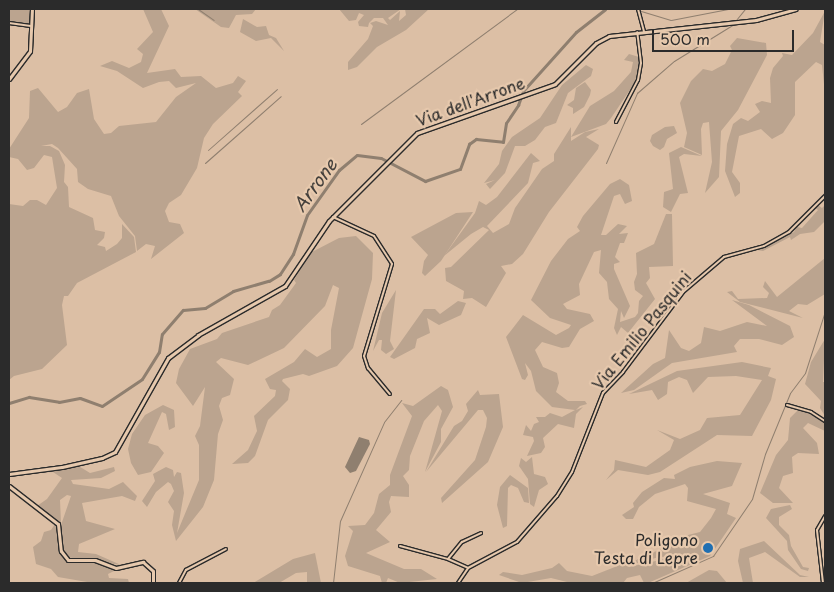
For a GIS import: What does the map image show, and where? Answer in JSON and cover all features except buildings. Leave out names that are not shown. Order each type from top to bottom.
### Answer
[{"type":"street","points":[[9,79],[30,52],[32,9]]},
{"type":"street","points":[[638,9],[644,32]]},
{"type":"street","name":"Via dell'Arrone","points":[[9,474],[62,467],[102,458],[115,452],[168,358],[198,335],[284,288],[333,217],[390,158],[423,130],[518,97],[562,79],[605,38],[637,32],[737,22],[796,9]]},
{"type":"street","points":[[9,23],[31,26]]},
{"type":"street","points":[[616,122],[638,80],[640,63],[637,32]]},
{"type":"street","name":"Via Emilio Pasquini","points":[[458,583],[468,568],[515,544],[557,496],[572,472],[603,393],[622,373],[685,290],[724,256],[764,246],[789,232],[825,196]]},
{"type":"street","points":[[333,217],[374,236],[392,264],[364,356],[368,368],[390,394]]},
{"type":"street","points":[[787,405],[811,412],[825,421]]},
{"type":"street","points":[[9,486],[58,524],[61,551],[67,560],[76,563],[97,561],[116,568],[143,562],[153,571],[153,583]]},
{"type":"street","points":[[823,583],[817,530],[825,516]]},
{"type":"street","points":[[448,559],[462,542],[481,533]]},
{"type":"street","points":[[400,546],[448,559],[468,568]]},
{"type":"street","points":[[178,583],[186,570],[226,550]]},
{"type":"shaded area","points":[[9,9],[30,9],[30,25],[9,22]]},
{"type":"shaded area","points":[[143,9],[161,9],[169,26],[147,73],[175,69],[181,77],[201,76],[216,88],[233,83],[238,76],[246,81],[238,92],[242,96],[213,124],[204,138],[197,168],[181,195],[169,203],[165,211],[169,222],[180,224],[184,233],[151,259],[155,246],[146,244],[137,251],[135,236],[119,216],[111,196],[88,189],[78,182],[77,169],[58,148],[52,144],[41,146],[50,146],[59,151],[65,165],[64,182],[68,187],[69,207],[93,218],[95,230],[105,232],[104,238],[97,245],[105,247],[106,251],[117,244],[122,238],[122,224],[134,237],[136,252],[77,283],[68,296],[64,296],[62,305],[67,345],[42,369],[14,376],[9,380],[9,204],[23,206],[30,200],[37,200],[46,205],[57,188],[52,157],[44,155],[34,168],[27,170],[18,159],[9,157],[9,149],[29,118],[30,91],[38,88],[58,112],[67,107],[77,93],[89,89],[94,119],[104,134],[111,133],[119,126],[156,122],[176,97],[196,83],[176,88],[169,81],[159,82],[143,88],[117,71],[100,66],[112,61],[129,68],[141,62],[143,54],[137,49],[153,32]]},
{"type":"shaded area","points":[[195,9],[256,9],[252,14],[236,15],[229,28],[221,27]]},
{"type":"shaded area","points":[[339,9],[401,9],[388,18],[390,20],[400,11],[399,21],[406,15],[405,9],[429,9],[406,30],[377,47],[357,67],[348,70],[348,62],[368,39],[373,26],[370,23],[376,21],[388,25],[383,18],[374,18],[369,23],[368,27],[359,26],[358,22],[364,15],[359,13],[356,20],[349,21]]},
{"type":"shaded area","points":[[825,11],[820,42],[825,45],[825,94],[822,65],[816,62],[795,82],[795,115],[783,133],[772,139],[761,129],[739,136],[732,172],[740,183],[740,193],[735,197],[725,171],[727,144],[733,124],[741,118],[748,121],[760,112],[755,104],[762,101],[771,103],[770,78],[773,68],[783,56],[782,53],[792,55],[813,33]]},
{"type":"shaded area","points":[[243,19],[257,27],[266,26],[269,35],[276,38],[284,51],[271,38],[256,41],[240,32]]},
{"type":"shaded area","points":[[737,38],[766,43],[767,55],[738,110],[721,131],[719,177],[705,193],[712,162],[709,122],[703,123],[701,129],[702,155],[684,147],[687,133],[680,103],[691,81],[703,69],[712,71],[725,64],[732,50],[730,46]]},
{"type":"shaded area","points":[[629,54],[639,57],[639,70],[634,84],[611,118],[606,124],[571,137],[590,106],[614,91],[631,72],[633,62],[624,60]]},
{"type":"shaded area","points":[[586,65],[593,69],[591,76],[568,93],[556,123],[545,127],[535,140],[525,146],[515,146],[505,173],[490,189],[486,184],[495,180],[484,183],[499,164],[502,151],[512,137],[540,118],[562,85]]},
{"type":"shaded area","points":[[585,82],[591,90],[590,95],[584,107],[573,114],[573,108],[567,105],[574,100],[576,88]]},
{"type":"shaded area","points":[[674,126],[677,133],[667,139],[664,147],[660,150],[653,146],[650,141],[652,135],[665,127]]},
{"type":"shaded area","points":[[571,127],[571,141],[585,132],[599,129],[586,137],[599,145],[598,149],[549,212],[523,254],[512,264],[501,266],[506,273],[486,307],[472,298],[463,299],[464,291],[446,281],[445,268],[451,267],[489,230],[483,227],[471,234],[444,256],[475,213],[479,201],[486,205],[497,197],[531,153],[540,161],[533,163],[528,183],[487,226],[493,233],[509,224],[515,208],[542,169],[554,161],[554,154]]},
{"type":"shaded area","points":[[681,147],[702,156],[684,154],[679,157],[688,193],[680,194],[671,212],[663,207],[664,192],[673,189],[669,153]]},
{"type":"shaded area","points":[[620,179],[629,185],[632,201],[625,204],[620,194],[614,196],[601,235],[606,235],[618,224],[627,226],[619,234],[628,233],[624,243],[620,243],[615,257],[620,262],[614,264],[614,269],[630,306],[624,318],[621,311],[620,322],[635,317],[638,313],[639,301],[643,296],[635,290],[634,282],[637,274],[636,253],[654,244],[666,214],[672,214],[673,266],[649,267],[650,278],[646,283],[655,299],[628,333],[621,327],[617,335],[614,328],[618,309],[609,299],[607,282],[599,273],[601,250],[594,252],[579,284],[580,295],[563,304],[567,309],[590,314],[594,321],[580,329],[569,347],[562,348],[542,342],[535,350],[543,367],[557,373],[559,383],[556,392],[568,401],[585,401],[587,404],[580,406],[576,410],[583,407],[576,414],[574,428],[558,424],[543,438],[545,447],[541,453],[527,456],[534,441],[533,437],[523,435],[526,425],[531,431],[534,424],[539,422],[536,417],[545,417],[550,413],[562,417],[575,410],[552,407],[536,391],[531,371],[525,363],[528,375],[525,380],[522,379],[506,337],[523,315],[556,335],[569,328],[571,325],[550,318],[531,300],[551,261],[568,239],[580,231],[577,227],[583,216],[610,184]]},
{"type":"shaded area","points":[[818,205],[822,208],[825,205],[825,221],[814,232],[800,234],[791,240],[790,237],[763,251],[757,250],[794,232],[797,227],[802,228],[818,210],[815,208]]},
{"type":"shaded area","points":[[473,212],[441,261],[425,276],[422,273],[424,261],[428,255],[411,237],[456,213]]},
{"type":"shaded area","points":[[356,236],[373,253],[372,279],[353,348],[337,366],[309,376],[303,374],[283,379],[282,381],[290,389],[288,400],[268,420],[255,456],[248,463],[232,464],[248,450],[257,431],[254,416],[275,396],[276,390],[270,389],[265,379],[294,362],[305,349],[317,357],[331,349],[331,330],[339,288],[333,285],[325,306],[284,348],[248,365],[221,358],[216,362],[234,379],[230,395],[222,398],[219,406],[223,420],[218,434],[214,480],[203,507],[176,541],[172,525],[174,511],[168,502],[174,491],[171,484],[168,482],[156,492],[147,507],[142,501],[155,481],[153,474],[166,467],[173,470],[174,477],[177,472],[181,473],[184,493],[177,533],[199,480],[199,445],[195,436],[200,426],[205,387],[193,406],[176,383],[179,369],[190,349],[217,339],[222,333],[269,317],[272,310],[280,305],[296,283],[294,280],[310,253],[339,238]]},
{"type":"shaded area","points":[[825,258],[825,294],[807,305],[798,304],[789,311],[803,318],[740,302],[727,292],[732,291],[738,299],[767,298],[769,293],[763,287],[765,281],[777,297]]},
{"type":"shaded area","points":[[396,290],[390,341],[394,349],[386,354],[381,350],[382,340],[379,340],[373,351],[382,313]]},
{"type":"shaded area","points":[[732,300],[749,305],[790,326],[794,337],[782,345],[759,339],[740,339],[734,346],[737,352],[672,363],[634,390],[621,393],[653,364],[665,358],[669,330],[681,348],[689,351],[701,343],[704,327],[720,331],[747,322],[767,326]]},
{"type":"shaded area","points":[[458,301],[466,303],[461,315],[439,325],[427,318],[430,333],[417,339],[415,348],[394,359],[390,357],[424,309],[435,309],[440,314]]},
{"type":"shaded area","points":[[825,339],[823,382],[825,382],[825,416],[820,408],[821,401],[805,384],[811,362]]},
{"type":"shaded area","points":[[742,362],[771,368],[768,376],[776,379],[771,400],[752,436],[717,435],[660,472],[648,475],[618,470],[606,480],[614,470],[615,460],[646,467],[670,450],[674,440],[657,430],[680,439],[700,430],[707,418],[740,415],[762,380],[736,376],[708,377],[693,393],[687,380],[679,377],[668,382],[667,394],[658,400],[652,390],[629,394],[677,371]]},
{"type":"shaded area","points":[[441,386],[448,390],[453,407],[441,429],[441,442],[425,472],[442,411],[438,405],[424,421],[410,456],[409,470],[403,476],[409,485],[409,497],[391,496],[389,502],[391,512],[376,530],[390,542],[366,553],[404,569],[421,569],[437,579],[400,583],[388,578],[386,583],[382,583],[380,576],[348,566],[345,556],[353,531],[348,526],[365,525],[374,513],[379,494],[390,485],[390,475],[412,416],[402,403],[413,406]]},
{"type":"shaded area","points":[[478,390],[480,395],[499,394],[503,427],[488,462],[442,503],[441,498],[475,460],[486,427],[487,418],[483,410],[478,410],[426,472],[454,426],[462,421],[468,411],[466,404]]},
{"type":"shaded area","points":[[163,405],[174,410],[175,427],[169,430],[166,414],[162,412],[148,443],[158,446],[164,453],[151,472],[138,475],[131,463],[128,449],[132,434],[145,415]]},
{"type":"shaded area","points":[[799,409],[825,421],[825,431],[808,423],[803,428],[817,443],[819,454],[798,453],[792,457],[793,473],[783,476],[779,488],[793,503],[773,503],[760,493],[776,455],[788,440],[790,418]]},
{"type":"shaded area","points":[[359,437],[369,440],[370,444],[356,471],[350,473],[345,467]]},
{"type":"shaded area","points":[[532,457],[534,474],[545,477],[548,484],[539,490],[534,507],[530,504],[528,479],[519,466],[521,458],[526,462]]},
{"type":"shaded area","points":[[717,461],[742,463],[732,486],[703,494],[730,503],[727,514],[736,518],[710,556],[648,583],[644,583],[640,575],[627,578],[623,583],[571,583],[551,578],[522,583],[499,575],[503,572],[522,575],[552,568],[559,563],[567,571],[592,576],[620,565],[625,555],[625,564],[629,567],[678,556],[659,557],[630,565],[627,561],[628,555],[632,556],[630,562],[633,563],[640,557],[679,543],[688,535],[700,532],[711,518],[716,509],[687,501],[688,488],[685,484],[655,494],[639,507],[633,519],[626,519],[622,515],[634,507],[633,503],[642,492],[664,478],[675,479],[674,475],[690,467]]},
{"type":"shaded area","points":[[77,465],[90,473],[114,467],[115,471],[101,478],[71,480],[73,484],[109,489],[123,482],[137,496],[135,501],[122,496],[82,503],[86,521],[115,529],[79,544],[78,552],[96,554],[121,565],[66,557],[62,552],[61,525],[71,496],[67,495],[60,500],[61,523],[37,506],[47,499],[62,478],[53,472],[36,473]]},
{"type":"shaded area","points":[[510,475],[528,488],[529,503],[524,502],[518,488],[511,485],[508,488],[507,526],[503,528],[497,505],[500,487]]},
{"type":"shaded area","points":[[790,505],[792,509],[779,517],[779,525],[789,535],[791,546],[803,567],[809,568],[808,571],[801,569],[788,550],[787,541],[766,518],[771,509]]},
{"type":"shaded area","points":[[55,524],[59,532],[59,552],[68,562],[98,562],[118,569],[108,574],[109,578],[128,579],[129,583],[93,583],[58,577],[51,569],[36,564],[33,547],[41,541],[44,532],[51,530]]},
{"type":"shaded area","points":[[764,541],[800,575],[809,577],[800,577],[765,552],[749,558],[753,583],[743,583],[738,561],[740,549]]},
{"type":"shaded area","points":[[315,553],[321,583],[307,583],[307,572],[296,573],[279,583],[253,583],[293,559]]},
{"type":"shaded area","points":[[709,570],[717,571],[727,583],[686,583]]},
{"type":"waterway","points":[[198,9],[214,20]]},
{"type":"waterway","points":[[361,124],[517,9]]},
{"type":"waterway","name":"Arrone","points":[[9,403],[29,397],[59,402],[80,398],[102,406],[142,379],[159,352],[162,334],[183,310],[205,308],[233,291],[269,281],[280,274],[293,254],[307,215],[339,170],[357,155],[381,158],[425,181],[460,169],[469,144],[476,139],[503,142],[506,123],[518,105],[523,91],[576,32],[605,9]]},
{"type":"waterway","points":[[641,11],[671,20],[728,9]]},
{"type":"waterway","points":[[736,20],[745,9]]},
{"type":"waterway","points":[[606,163],[637,93],[674,61],[734,24]]},
{"type":"waterway","points":[[208,150],[277,89]]},
{"type":"waterway","points":[[205,163],[281,96]]},
{"type":"waterway","points":[[652,583],[713,556],[752,499],[765,454],[790,393],[805,373],[825,311]]},
{"type":"waterway","points":[[333,583],[340,521],[384,422],[401,400]]},
{"type":"place","name":"Poligono Testa di Lepre","points":[[708,548]]}]
